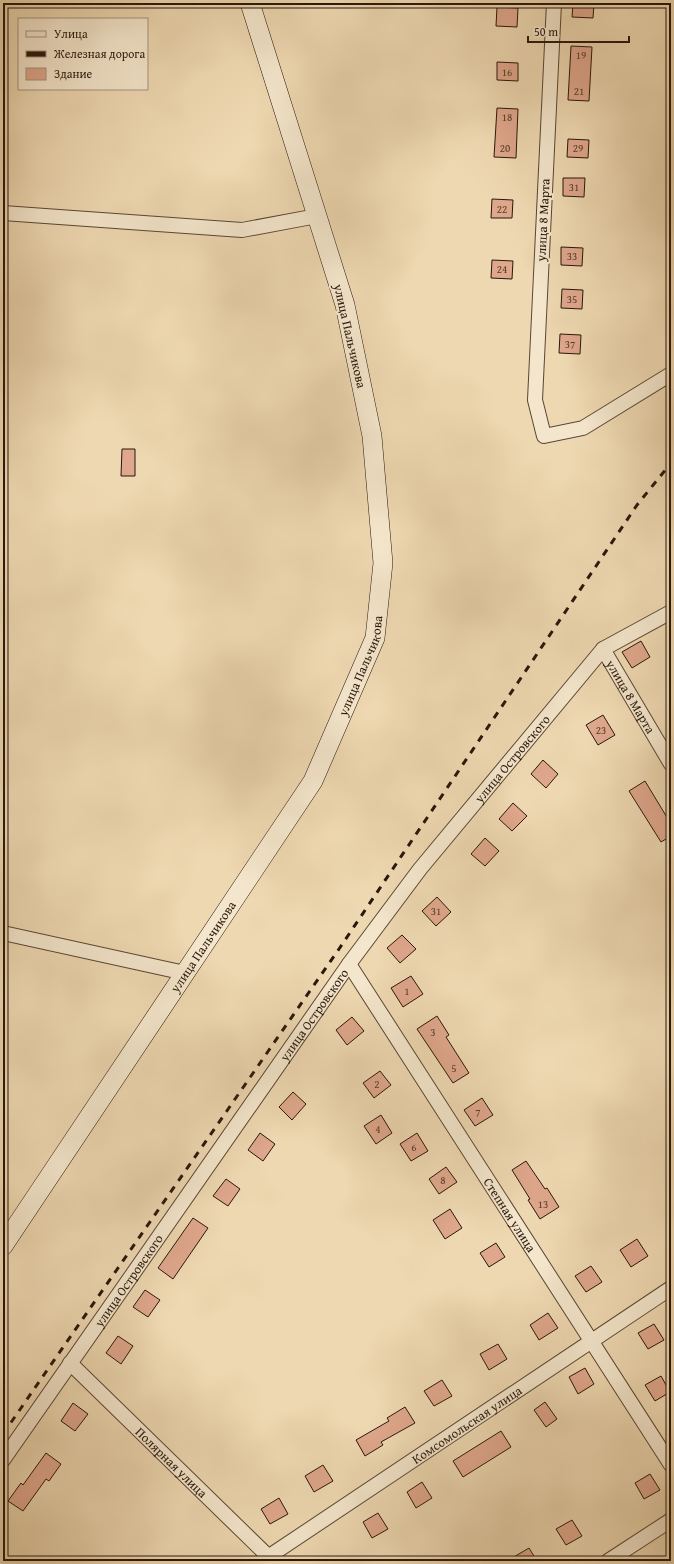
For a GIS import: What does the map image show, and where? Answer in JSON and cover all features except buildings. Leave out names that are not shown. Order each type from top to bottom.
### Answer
[{"type":"street","name":"улица Пальчикова","points":[[3,1246],[313,781],[375,638],[383,563],[372,436],[345,305],[250,3]]},
{"type":"street","name":"улица 8 Марта","points":[[554,3],[535,400],[544,436],[582,428],[671,374]]},
{"type":"street","points":[[3,213],[242,230],[317,216]]},
{"type":"street","name":"улица Островского","points":[[3,1460],[349,964],[420,869],[603,649],[671,612]]},
{"type":"street","name":"улица 8 Марта","points":[[603,649],[671,764]]},
{"type":"street","points":[[3,933],[185,973]]},
{"type":"street","name":"Степная улица","points":[[349,964],[671,1465]]},
{"type":"street","name":"Комсомольская улица","points":[[268,1559],[671,1288]]},
{"type":"street","name":"Полярная улица","points":[[70,1363],[268,1559]]},
{"type":"street","points":[[608,1561],[671,1520]]},
{"type":"railway","points":[[3,1434],[339,949],[637,505],[671,463]]}]
